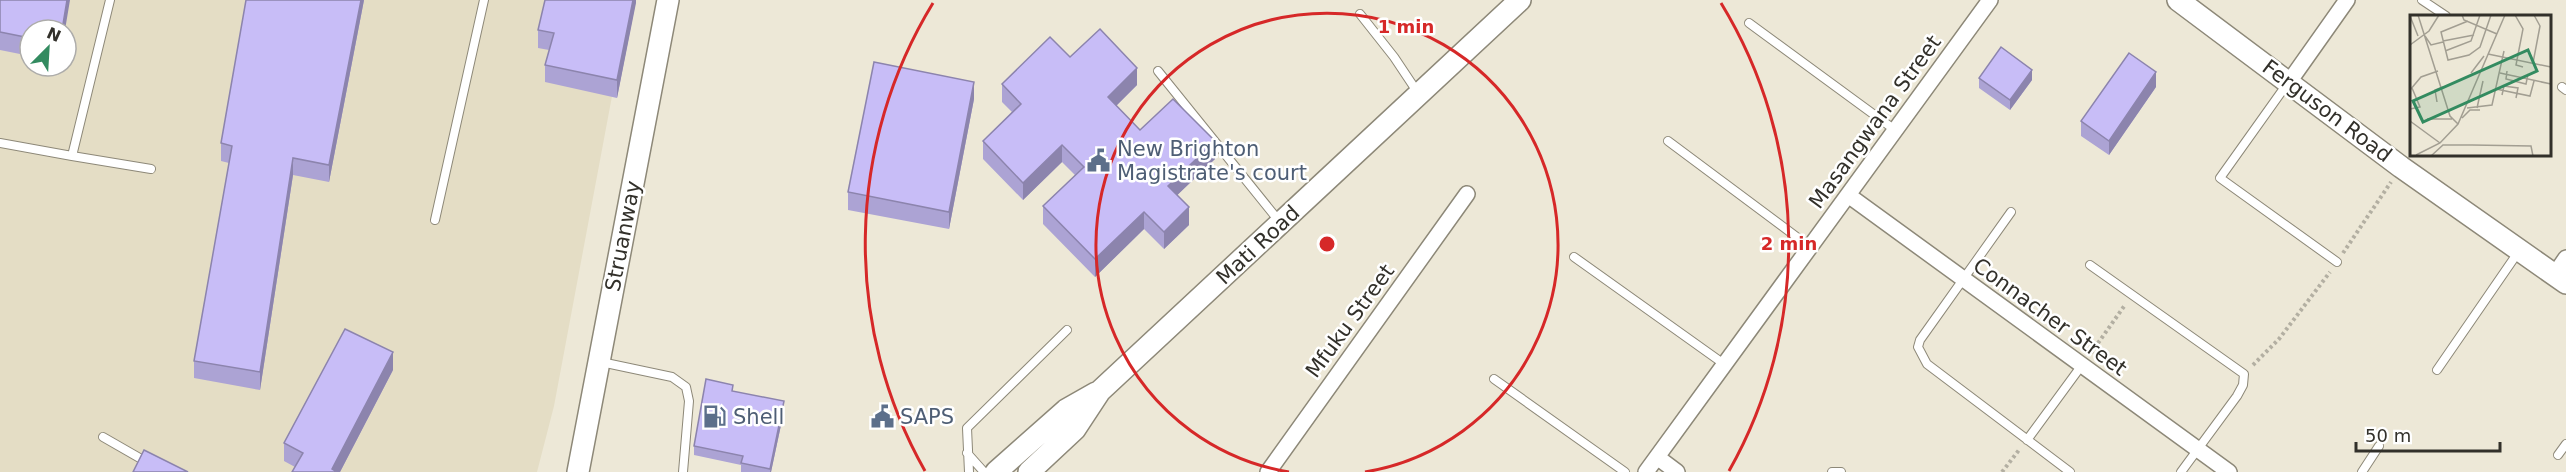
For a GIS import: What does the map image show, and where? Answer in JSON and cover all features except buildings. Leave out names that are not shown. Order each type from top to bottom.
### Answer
[{"type":"street","name":"Struanway","points":[[578,472],[668,0]]},
{"type":"street","name":"Mati Road","points":[[996,472],[1066,410],[1100,391],[1520,0]]},
{"type":"street","name":"Masangwana Street","points":[[1646,472],[1990,0]]},
{"type":"street","name":"Ferguson Road","points":[[2178,0],[2401,167],[2520,250],[2562,272]]},
{"type":"street","points":[[2289,82],[2347,0]]},
{"type":"street","name":"Mfuku Street","points":[[1268,472],[1467,194]]},
{"type":"street","name":"Connacher Street","points":[[1848,195],[2229,472]]},
{"type":"street","name":"Mati Road","points":[[1029,472],[1075,429],[1100,391]]},
{"type":"street","points":[[1657,457],[1677,472]]},
{"type":"lane","points":[[72,156],[110,0]]},
{"type":"lane","points":[[435,220],[484,0]]},
{"type":"lane","points":[[2422,0],[2444,15]]},
{"type":"lane","points":[[1360,14],[1394,57],[1419,95]]},
{"type":"lane","points":[[1749,23],[1895,130]]},
{"type":"lane","points":[[1158,71],[1254,193],[1281,223]]},
{"type":"lane","points":[[2289,82],[2220,178],[2337,262]]},
{"type":"lane","points":[[1668,141],[1810,247]]},
{"type":"lane","points":[[0,143],[151,169]]},
{"type":"lane","points":[[2011,212],[1920,340],[1919,351],[1927,363],[2070,472]]},
{"type":"lane","points":[[2437,370],[2520,250]]},
{"type":"lane","points":[[1574,257],[1724,364]]},
{"type":"lane","points":[[2090,265],[2244,374],[2244,385],[2181,472]]},
{"type":"lane","points":[[969,472],[966,432],[970,424],[1067,330]]},
{"type":"lane","points":[[599,362],[672,376],[686,387],[688,400],[682,472]]},
{"type":"lane","points":[[2027,440],[2082,365]]},
{"type":"lane","points":[[1494,379],[1625,472]]},
{"type":"lane","points":[[103,437],[164,472]]},
{"type":"lane","points":[[2558,455],[2566,444]]},
{"type":"lane","points":[[2362,472],[2379,446]]},
{"type":"lane","points":[[967,453],[984,472]]},
{"type":"lane","points":[[1832,472],[1841,472]]},
{"type":"path","points":[[2244,374],[2279,339],[2337,262],[2401,167]]},
{"type":"path","points":[[2082,365],[2133,295]]},
{"type":"path","points":[[2002,472],[2027,440]]},
{"type":"shaded area","points":[[0,0],[630,0],[554,406],[537,472],[0,472]]},
{"type":"place","name":"New Brighton Magistrate's court","points":[[1099,161]]},
{"type":"place","name":"Shell","points":[[715,417]]},
{"type":"place","name":"SAPS","points":[[882,417]]}]
